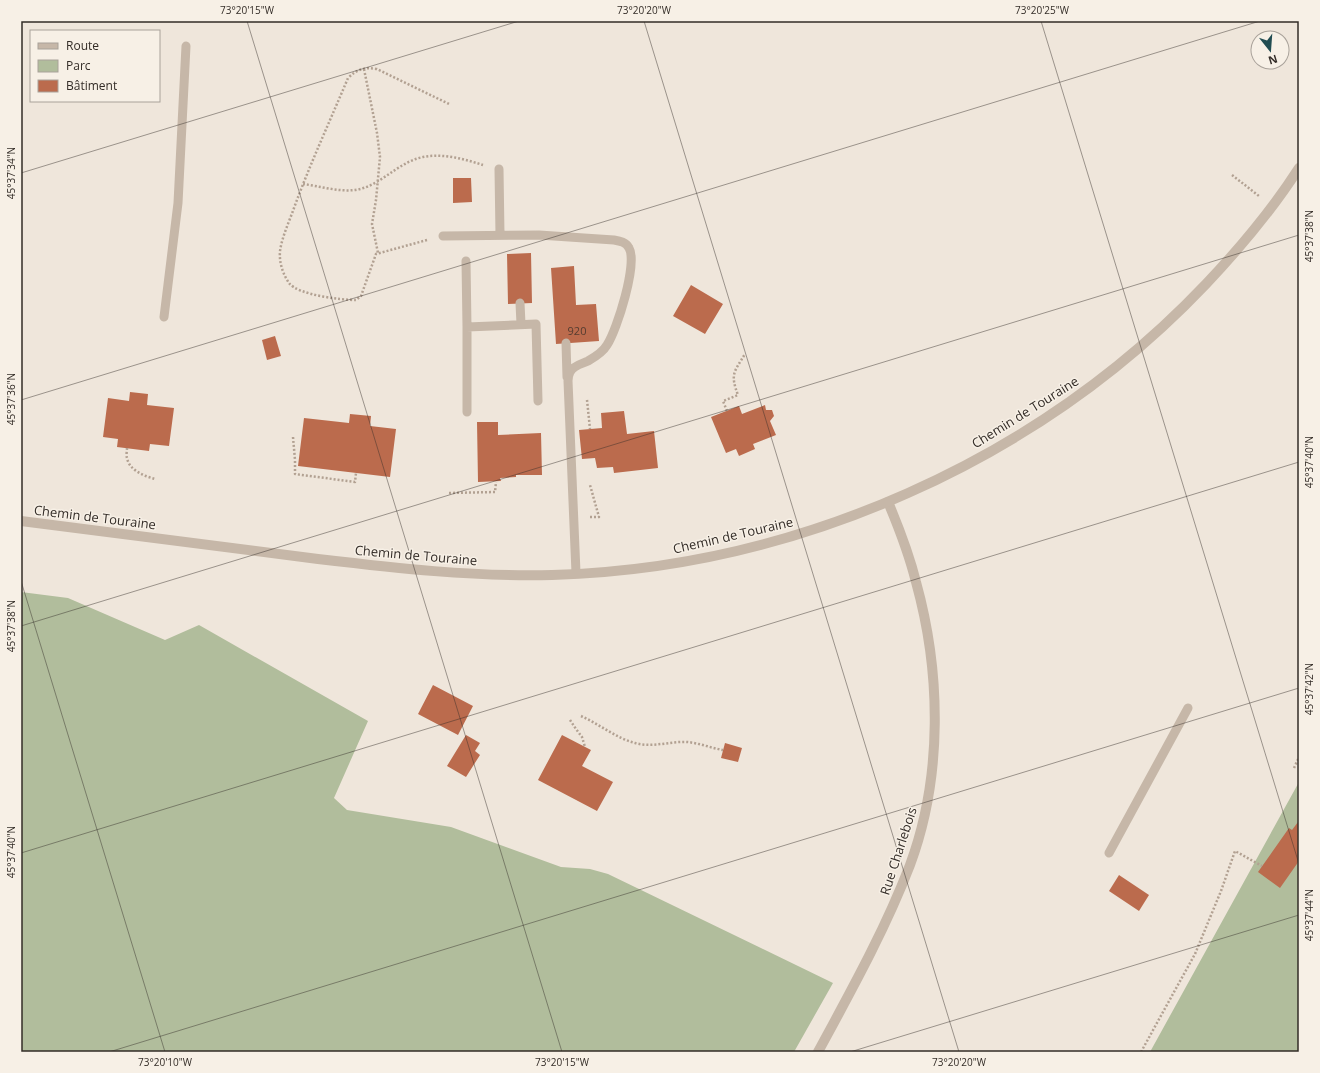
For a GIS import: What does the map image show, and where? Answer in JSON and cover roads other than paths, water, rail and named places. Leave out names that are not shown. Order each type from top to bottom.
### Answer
[{"type":"street","name":"Chemin de Touraine","points":[[21,521],[295,556],[446,572],[479,574],[518,575],[576,573],[633,568],[714,556],[754,546],[815,528],[888,502],[939,478],[1007,442],[1057,410],[1111,371],[1150,338],[1192,299],[1236,252],[1273,206],[1299,168]]},
{"type":"street","name":"Rue Charlebois","points":[[818,1052],[878,938],[910,863],[926,806],[934,758],[935,709],[930,650],[926,626],[917,583],[910,560],[888,502]]},
{"type":"lane","points":[[164,317],[178,203],[186,46]]},
{"type":"lane","points":[[499,169],[500,235]]},
{"type":"lane","points":[[443,236],[539,234],[614,240],[624,242],[629,247],[632,254],[632,264],[628,286],[613,334],[607,346],[597,356],[587,362],[577,365],[571,371],[568,381]]},
{"type":"lane","points":[[466,261],[467,412]]},
{"type":"lane","points":[[520,304],[521,324]]},
{"type":"lane","points":[[467,327],[536,324],[538,401]]},
{"type":"lane","points":[[566,343],[576,573]]},
{"type":"lane","points":[[1109,853],[1188,708]]}]
